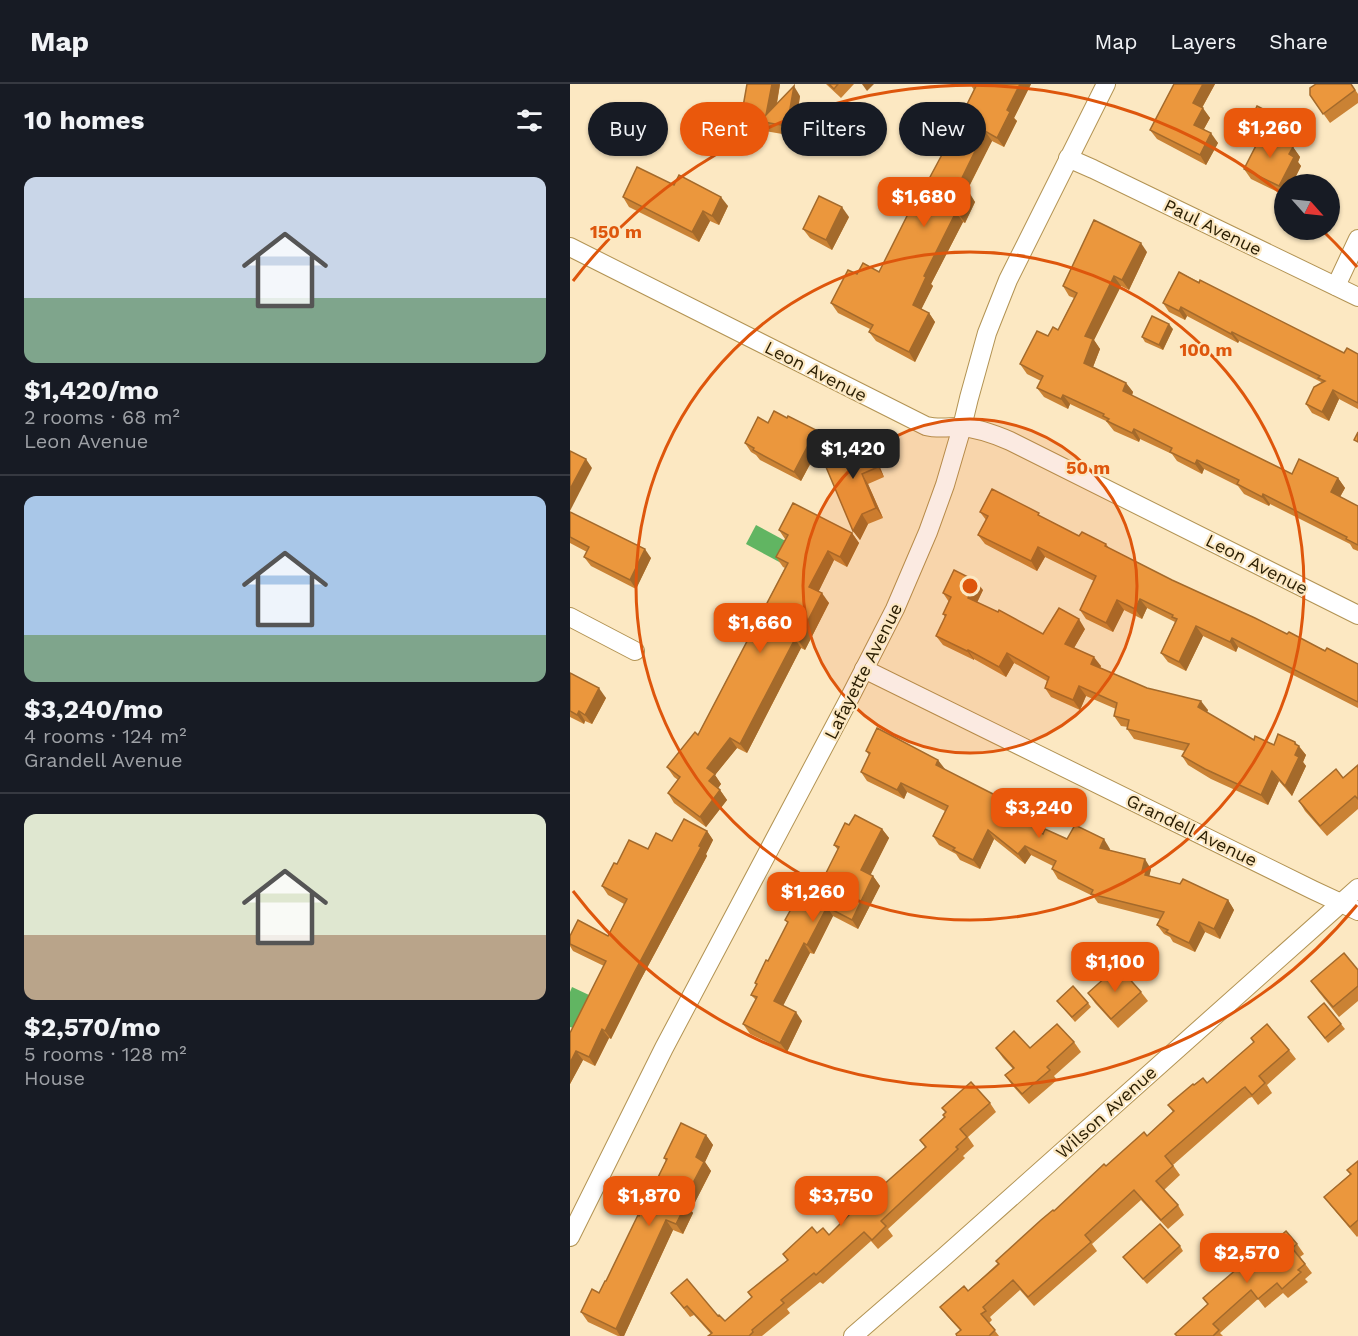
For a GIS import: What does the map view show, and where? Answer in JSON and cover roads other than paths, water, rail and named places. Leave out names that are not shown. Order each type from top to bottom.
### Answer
[{"type":"street","name":"Lafayette Avenue","points":[[570,1237],[664,1048],[895,609],[928,532],[945,485],[987,333],[1008,280],[1106,84]]},
{"type":"street","name":"Paul Avenue","points":[[1068,158],[1358,297]]},
{"type":"street","points":[[1336,286],[1358,239]]},
{"type":"street","name":"Leon Avenue","points":[[570,247],[926,426],[932,428],[962,427],[987,432],[1010,441],[1358,615]]},
{"type":"street","points":[[570,617],[635,651]]},
{"type":"street","name":"Grandell Avenue","points":[[864,669],[1358,910]]},
{"type":"street","name":"Wilson Avenue","points":[[854,1336],[1358,888]]}]
